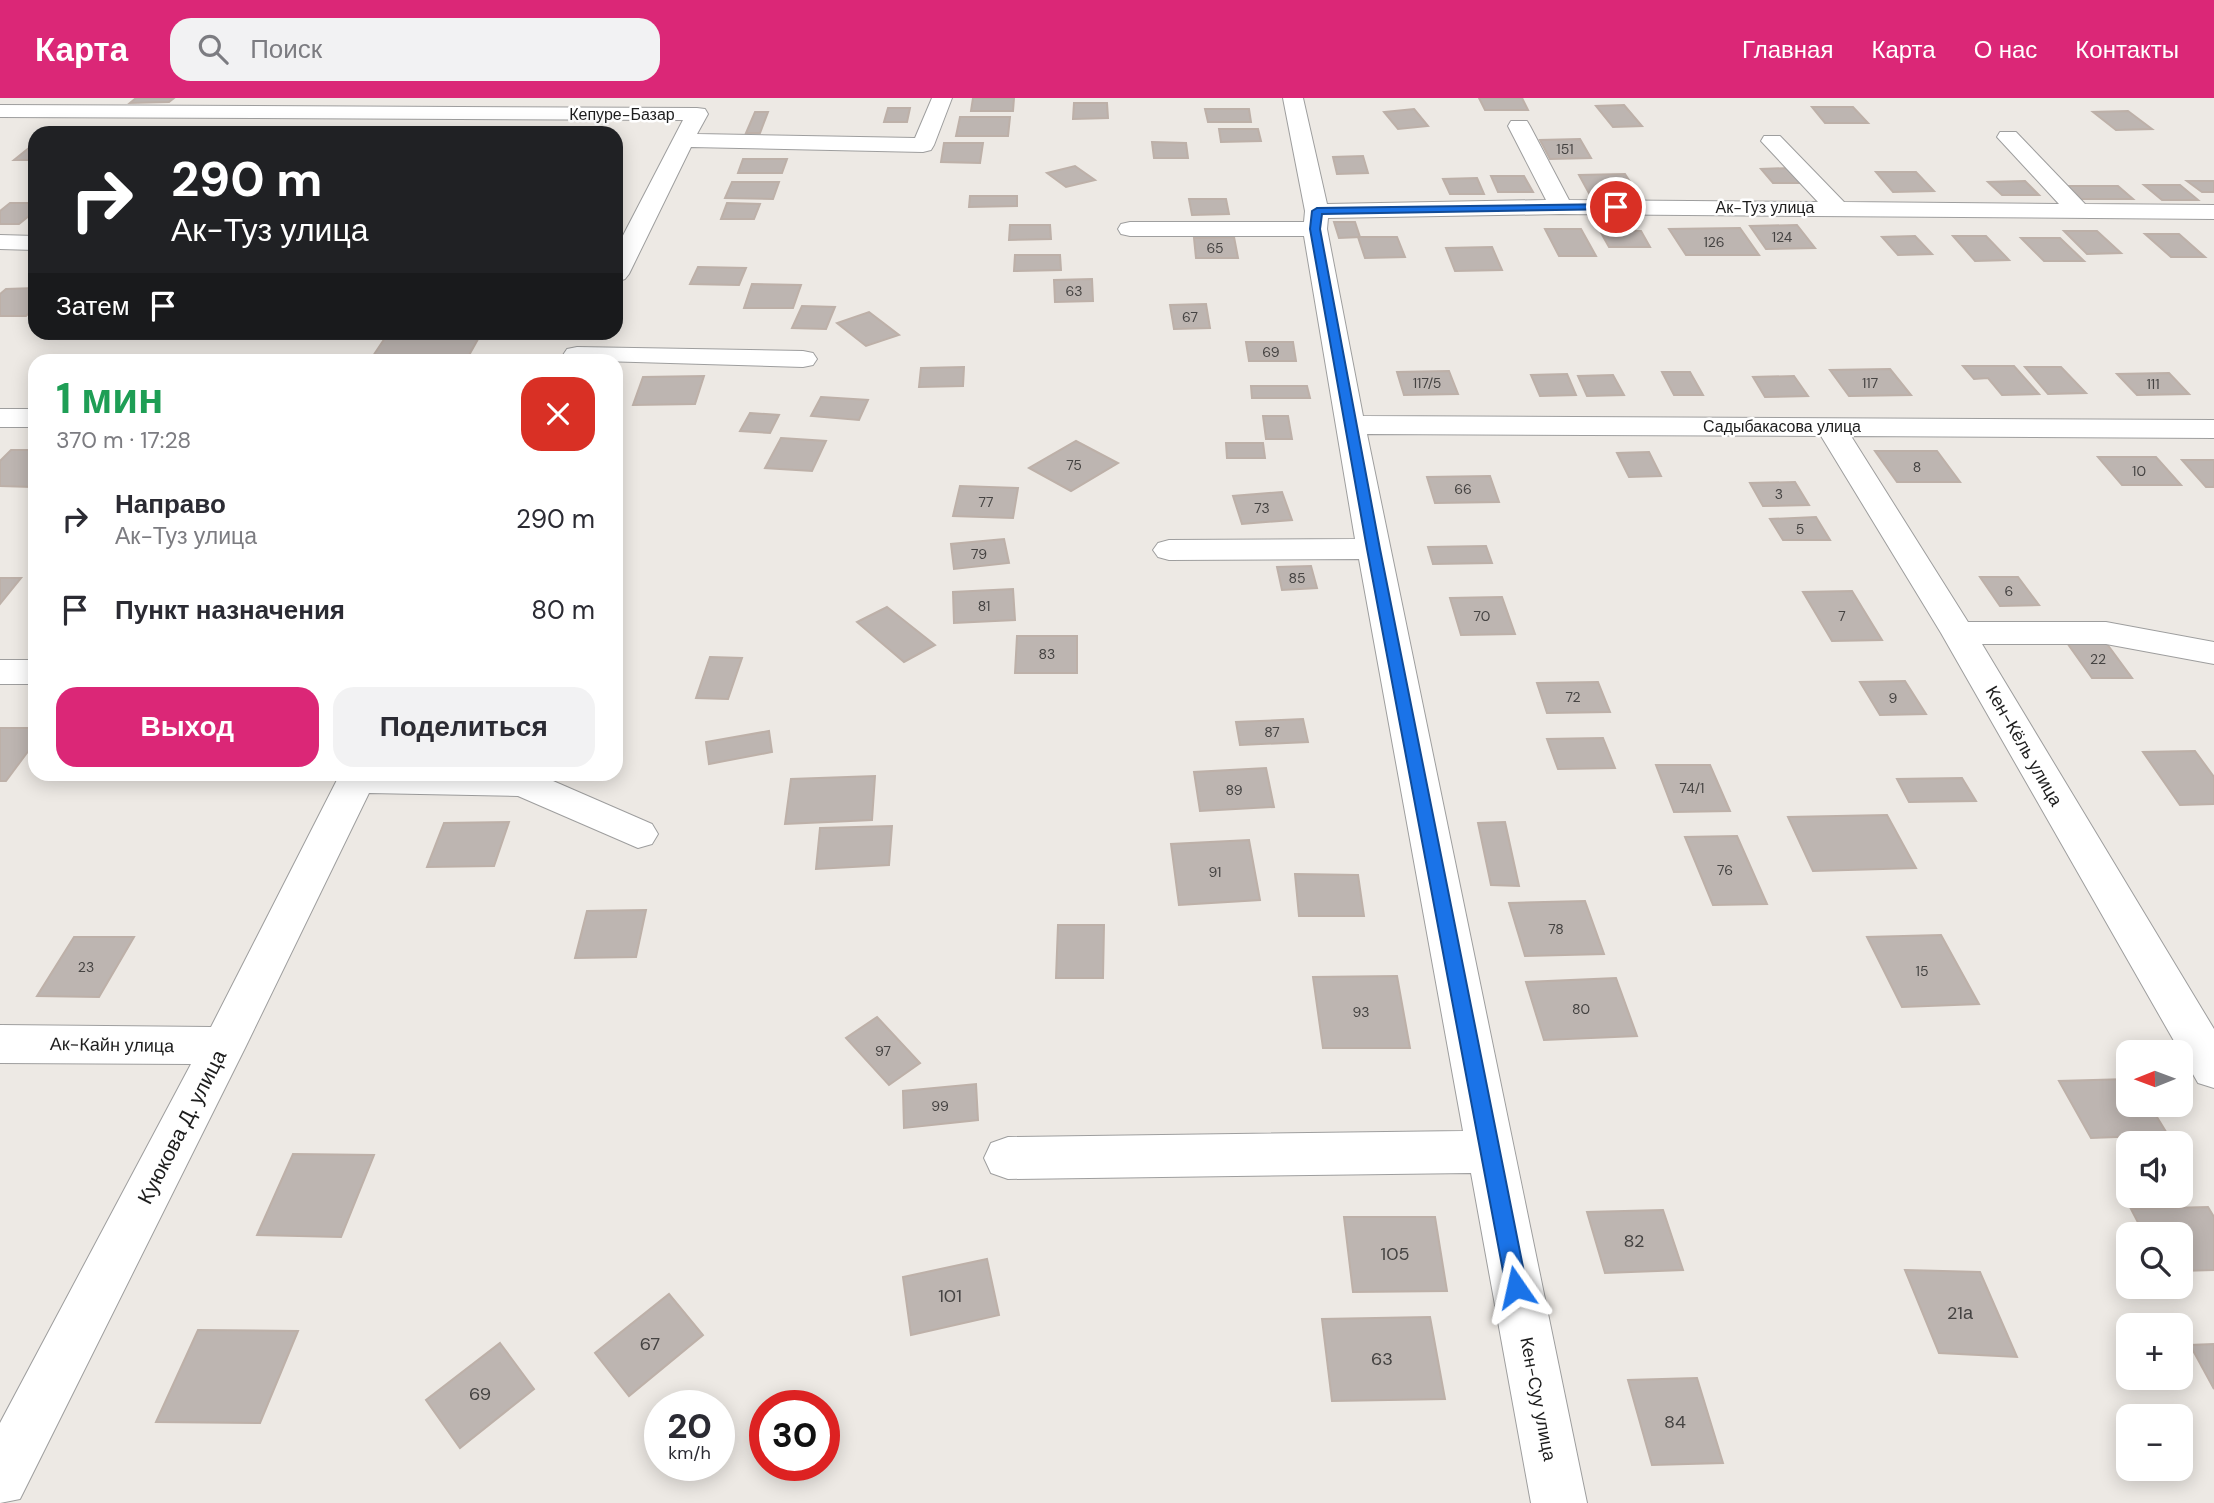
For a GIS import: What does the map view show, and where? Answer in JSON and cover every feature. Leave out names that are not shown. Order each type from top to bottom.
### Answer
[{"type":"street","points":[[682,140],[923,145],[942,98]]},
{"type":"street","name":"Кен-Суу улица","points":[[1293,98],[1373,549],[1559,1503]]},
{"type":"street","points":[[623,246],[701,106]]},
{"type":"street","name":"Кепуре-Базар","points":[[0,111],[701,106]]},
{"type":"street","points":[[1519,127],[1561,206]]},
{"type":"street","points":[[2008,137],[2079,211]]},
{"type":"street","points":[[1772,141],[1836,207]]},
{"type":"street","name":"Ак-Туз улица","points":[[1130,229],[1561,206],[2214,212]]},
{"type":"street","points":[[0,242],[28,243]]},
{"type":"street","points":[[579,349],[803,359]]},
{"type":"street","points":[[0,418],[28,418]]},
{"type":"street","name":"Садыбакасова улица","points":[[1350,425],[2214,429]]},
{"type":"street","name":"Кен-Кёль улица","points":[[1829,426],[1958,633],[2214,1069]]},
{"type":"street","points":[[1169,550],[1373,549]]},
{"type":"street","points":[[1958,633],[2106,632],[2214,653]]},
{"type":"street","points":[[0,672],[28,672]]},
{"type":"street","name":"Куюкова Д. улица","points":[[0,1479],[225,1046],[356,781]]},
{"type":"street","points":[[476,781],[523,783],[638,834]]},
{"type":"street","name":"Ак-Кайн улица","points":[[0,1044],[225,1046]]},
{"type":"street","points":[[1008,1158],[1490,1152]]},
{"type":"building","points":[[136,98],[174,98],[169,102],[130,103]]},
{"type":"building","points":[[973,98],[1014,98],[1013,111],[971,111]]},
{"type":"building","points":[[1479,98],[1522,98],[1528,110],[1485,110]]},
{"type":"building","points":[[1074,103],[1107,103],[1108,118],[1073,119]]},
{"type":"building","points":[[1624,105],[1642,126],[1613,127],[1596,106]]},
{"type":"building","points":[[1812,107],[1853,107],[1868,123],[1825,123]]},
{"type":"building","points":[[888,108],[910,108],[907,122],[884,122]]},
{"type":"building","points":[[1205,109],[1249,109],[1251,122],[1208,122]]},
{"type":"building","points":[[1414,109],[1428,126],[1398,129],[1384,112]]},
{"type":"building","points":[[2128,111],[2152,129],[2116,130],[2093,112]]},
{"type":"building","points":[[755,112],[768,112],[760,133],[746,133]]},
{"type":"building","points":[[960,117],[1010,117],[1008,136],[956,136]]},
{"type":"building","points":[[1219,129],[1258,129],[1261,141],[1221,142]]},
{"type":"building","points":[[1580,139],[1591,158],[1550,159],[1540,140]]},
{"type":"building","points":[[1152,142],[1186,143],[1188,158],[1154,158]]},
{"type":"building","points":[[944,143],[983,143],[980,163],[941,162]]},
{"type":"building","points":[[28,149],[28,160],[14,160]]},
{"type":"building","points":[[1363,156],[1368,173],[1337,174],[1333,157]]},
{"type":"building","points":[[743,159],[787,159],[782,173],[738,173]]},
{"type":"building","points":[[1075,166],[1095,180],[1066,187],[1047,173]]},
{"type":"building","points":[[1790,168],[1804,183],[1773,183],[1761,169]]},
{"type":"building","points":[[1876,172],[1916,172],[1934,191],[1893,192]]},
{"type":"building","points":[[1625,174],[1638,194],[1590,195],[1579,175]]},
{"type":"building","points":[[1491,176],[1524,176],[1533,192],[1498,192]]},
{"type":"building","points":[[1477,178],[1484,194],[1450,194],[1443,179]]},
{"type":"building","points":[[2025,181],[2039,195],[2002,195],[1988,182]]},
{"type":"building","points":[[2187,181],[2214,181],[2214,192],[2202,192]]},
{"type":"building","points":[[732,182],[779,182],[773,199],[725,198]]},
{"type":"building","points":[[2144,185],[2180,185],[2198,200],[2162,200]]},
{"type":"building","points":[[2067,186],[2118,186],[2133,199],[2081,199]]},
{"type":"building","points":[[970,196],[1017,196],[1017,206],[969,207]]},
{"type":"building","points":[[1189,199],[1226,199],[1229,214],[1192,215]]},
{"type":"building","points":[[10,203],[28,203],[28,217],[19,224],[0,224],[0,211]]},
{"type":"building","points":[[727,203],[760,204],[754,219],[721,219]]},
{"type":"building","points":[[1334,222],[1355,222],[1360,237],[1339,238]]},
{"type":"building","points":[[1010,225],[1050,225],[1051,239],[1009,240]]},
{"type":"building","points":[[1797,225],[1815,248],[1766,249],[1750,226]]},
{"type":"building","points":[[1740,228],[1759,255],[1686,255],[1669,229]]},
{"type":"building","points":[[1545,229],[1581,229],[1596,256],[1559,256]]},
{"type":"building","points":[[1600,231],[1641,231],[1650,247],[1609,247]]},
{"type":"building","points":[[2064,231],[2097,231],[2121,253],[2087,254]]},
{"type":"building","points":[[2145,234],[2179,234],[2205,257],[2171,257]]},
{"type":"building","points":[[1915,236],[1932,254],[1898,255],[1882,237]]},
{"type":"building","points":[[1953,236],[1986,236],[2009,260],[1975,261]]},
{"type":"building","points":[[1234,237],[1238,258],[1196,258],[1194,238]]},
{"type":"building","points":[[1358,237],[1397,237],[1405,257],[1365,258]]},
{"type":"building","points":[[2021,238],[2060,238],[2084,261],[2044,261]]},
{"type":"building","points":[[1492,247],[1502,270],[1455,271],[1446,248]]},
{"type":"building","points":[[1015,255],[1060,255],[1061,270],[1014,271]]},
{"type":"building","points":[[698,267],[746,268],[739,285],[690,284]]},
{"type":"building","points":[[1092,279],[1093,301],[1055,302],[1054,280]]},
{"type":"building","points":[[752,284],[801,285],[793,308],[744,308]]},
{"type":"building","points":[[28,288],[26,316],[0,316],[0,294],[6,289]]},
{"type":"building","points":[[1206,304],[1210,328],[1174,329],[1170,305]]},
{"type":"building","points":[[802,306],[835,307],[826,329],[792,328]]},
{"type":"building","points":[[869,312],[899,335],[866,346],[837,323]]},
{"type":"building","points":[[384,340],[478,340],[470,354],[374,354]]},
{"type":"building","points":[[1246,342],[1293,342],[1296,361],[1249,361]]},
{"type":"building","points":[[1963,366],[2014,366],[2039,394],[2002,395],[1988,378],[1974,379]]},
{"type":"building","points":[[964,367],[963,386],[919,387],[921,368]]},
{"type":"building","points":[[2025,367],[2061,367],[2086,393],[2048,394]]},
{"type":"building","points":[[1890,369],[1911,395],[1849,396],[1830,370]]},
{"type":"building","points":[[1449,371],[1458,394],[1404,395],[1397,372]]},
{"type":"building","points":[[1662,372],[1690,372],[1703,395],[1674,395]]},
{"type":"building","points":[[2169,373],[2189,394],[2137,395],[2117,374]]},
{"type":"building","points":[[1567,374],[1576,395],[1540,396],[1531,375]]},
{"type":"building","points":[[1613,375],[1624,395],[1587,396],[1578,376]]},
{"type":"building","points":[[704,376],[695,404],[633,405],[643,377]]},
{"type":"building","points":[[1794,376],[1808,396],[1765,397],[1753,377]]},
{"type":"building","points":[[1251,386],[1307,386],[1310,398],[1252,398]]},
{"type":"building","points":[[821,397],[868,400],[859,420],[811,416]]},
{"type":"building","points":[[750,413],[779,415],[770,433],[740,431]]},
{"type":"building","points":[[1263,416],[1288,416],[1292,439],[1266,439]]},
{"type":"building","points":[[781,438],[826,441],[812,471],[765,468]]},
{"type":"building","points":[[1076,441],[1118,463],[1071,491],[1029,468]]},
{"type":"building","points":[[1226,443],[1263,443],[1265,458],[1227,458]]},
{"type":"building","points":[[11,450],[28,450],[28,487],[0,486],[0,461]]},
{"type":"building","points":[[1875,451],[1937,451],[1960,482],[1897,482]]},
{"type":"building","points":[[1649,452],[1661,476],[1629,477],[1617,453]]},
{"type":"building","points":[[2098,457],[2156,457],[2181,485],[2122,485]]},
{"type":"building","points":[[2182,460],[2214,460],[2214,487],[2206,487]]},
{"type":"building","points":[[1490,476],[1499,502],[1435,503],[1427,477]]},
{"type":"building","points":[[1795,482],[1809,505],[1763,506],[1750,483]]},
{"type":"building","points":[[960,486],[1018,488],[1013,518],[953,516]]},
{"type":"building","points":[[1282,492],[1292,520],[1242,524],[1233,496]]},
{"type":"building","points":[[1816,517],[1830,540],[1783,540],[1770,519]]},
{"type":"building","points":[[1004,539],[1009,563],[954,569],[951,544]]},
{"type":"building","points":[[1486,546],[1492,563],[1433,564],[1428,547]]},
{"type":"building","points":[[1311,566],[1317,588],[1282,590],[1277,567]]},
{"type":"building","points":[[1980,577],[2018,577],[2039,605],[2000,606]]},
{"type":"building","points":[[0,578],[21,578],[0,604]]},
{"type":"building","points":[[1013,589],[1015,620],[954,623],[953,592]]},
{"type":"building","points":[[1852,591],[1882,640],[1832,641],[1803,592]]},
{"type":"building","points":[[1502,597],[1515,634],[1461,635],[1450,598]]},
{"type":"building","points":[[887,607],[935,645],[904,662],[857,622]]},
{"type":"building","points":[[1017,636],[1077,636],[1077,673],[1015,673]]},
{"type":"building","points":[[2065,640],[2104,640],[2132,678],[2092,678]]},
{"type":"building","points":[[710,657],[742,658],[728,699],[696,698]]},
{"type":"building","points":[[1905,681],[1926,714],[1880,715],[1860,682]]},
{"type":"building","points":[[1598,682],[1610,712],[1547,713],[1537,683]]},
{"type":"building","points":[[1303,719],[1308,742],[1240,745],[1236,722]]},
{"type":"building","points":[[0,728],[28,728],[28,751],[6,781],[0,781]]},
{"type":"building","points":[[769,731],[772,752],[709,764],[706,742]]},
{"type":"building","points":[[1603,738],[1615,768],[1558,769],[1547,739]]},
{"type":"building","points":[[2195,751],[2214,777],[2214,804],[2180,805],[2143,752]]},
{"type":"building","points":[[1656,765],[1710,765],[1730,811],[1674,812]]},
{"type":"building","points":[[1266,768],[1274,807],[1200,811],[1194,772]]},
{"type":"building","points":[[875,776],[872,820],[785,824],[791,779]]},
{"type":"building","points":[[1962,778],[1976,801],[1909,802],[1897,779]]},
{"type":"building","points":[[1887,815],[1916,868],[1813,871],[1788,817]]},
{"type":"building","points":[[509,822],[494,866],[427,867],[444,823]]},
{"type":"building","points":[[1505,822],[1519,886],[1491,885],[1478,823]]},
{"type":"building","points":[[892,826],[889,865],[816,869],[820,828]]},
{"type":"building","points":[[1737,836],[1767,904],[1713,905],[1685,837]]},
{"type":"building","points":[[1249,840],[1260,900],[1179,905],[1171,844]]},
{"type":"building","points":[[1295,874],[1358,875],[1364,916],[1299,916]]},
{"type":"building","points":[[1585,901],[1604,954],[1525,956],[1509,903]]},
{"type":"building","points":[[646,910],[636,957],[575,958],[587,911]]},
{"type":"building","points":[[1058,925],[1104,925],[1103,978],[1056,978]]},
{"type":"building","points":[[1941,935],[1979,1004],[1902,1007],[1867,937]]},
{"type":"building","points":[[74,937],[134,937],[99,997],[37,996]]},
{"type":"building","points":[[1397,976],[1410,1048],[1323,1048],[1313,977]]},
{"type":"building","points":[[1616,978],[1637,1036],[1544,1040],[1526,982]]},
{"type":"building","points":[[877,1017],[920,1063],[889,1085],[846,1038]]},
{"type":"building","points":[[2116,1079],[2116,1117],[2157,1117],[2166,1131],[2116,1131],[2116,1137],[2091,1138],[2059,1081]]},
{"type":"building","points":[[976,1084],[978,1120],[904,1128],[903,1091]]},
{"type":"building","points":[[293,1154],[374,1155],[341,1237],[257,1235]]},
{"type":"building","points":[[2208,1207],[2214,1217],[2214,1270],[2193,1271],[2193,1222],[2138,1222],[2131,1209]]},
{"type":"building","points":[[1663,1210],[1683,1270],[1605,1273],[1587,1212]]},
{"type":"building","points":[[1344,1217],[1435,1217],[1447,1291],[1353,1292]]},
{"type":"building","points":[[987,1259],[999,1315],[911,1335],[903,1277]]},
{"type":"building","points":[[1905,1270],[1980,1272],[2017,1357],[1939,1353]]},
{"type":"building","points":[[669,1294],[703,1335],[629,1396],[595,1353]]},
{"type":"building","points":[[1430,1317],[1445,1399],[1332,1401],[1322,1319]]},
{"type":"building","points":[[198,1330],[298,1331],[260,1423],[156,1422]]},
{"type":"building","points":[[500,1343],[534,1389],[460,1448],[426,1400]]},
{"type":"building","points":[[2214,1344],[2214,1389],[2193,1350],[2193,1345]]},
{"type":"building","points":[[1697,1378],[1723,1463],[1652,1465],[1628,1380]]},
{"type":"route","points":[[1516,1287],[1373,549],[1315,229],[1317,211],[1616,207]]}]
